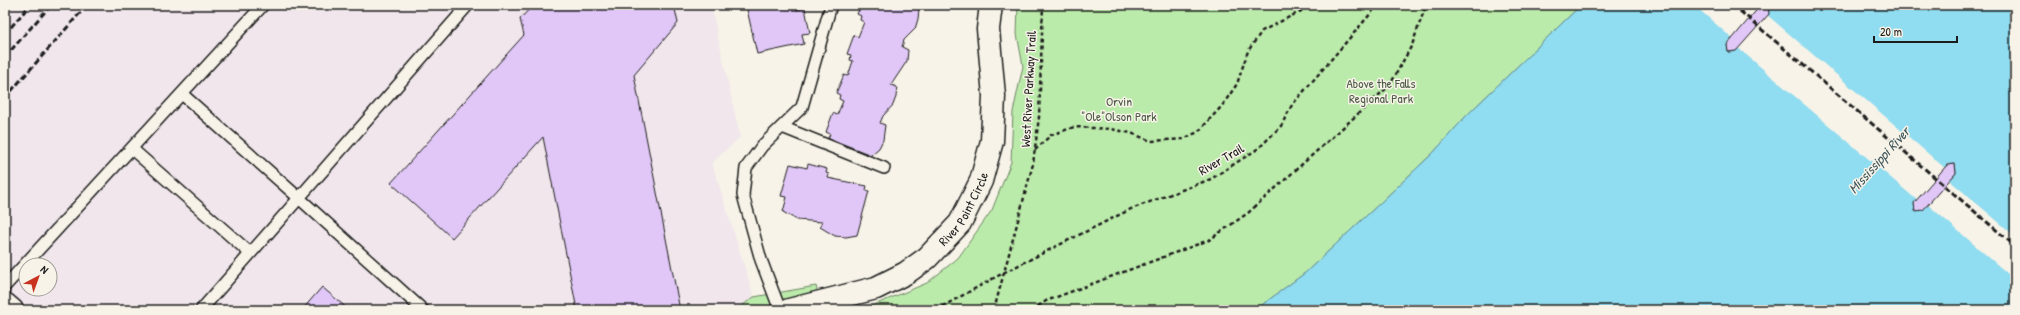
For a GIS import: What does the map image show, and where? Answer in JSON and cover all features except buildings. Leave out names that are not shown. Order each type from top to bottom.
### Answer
[{"type":"street","name":"River Point Circle","points":[[789,310],[876,288],[906,273],[927,258],[960,223],[981,181],[992,141],[994,96],[988,29],[991,5]]},
{"type":"street","points":[[5,304],[12,310]]},
{"type":"lane","points":[[5,286],[263,5]]},
{"type":"lane","points":[[201,310],[468,5]]},
{"type":"lane","points":[[780,310],[761,260],[743,194],[746,168],[762,146],[802,107],[831,5]]},
{"type":"lane","points":[[182,94],[423,310]]},
{"type":"lane","points":[[782,126],[884,168]]},
{"type":"lane","points":[[132,149],[250,253]]},
{"type":"path","name":"West River Parkway Trail","points":[[994,310],[1033,164],[1039,117],[1043,5]]},
{"type":"path","points":[[1035,150],[1051,135],[1074,127],[1111,129],[1131,133],[1151,141],[1183,139],[1198,132],[1222,106],[1237,84],[1248,51],[1262,31],[1307,8],[1310,5]]},
{"type":"path","name":"River Trail","points":[[936,310],[946,306],[1005,272],[1131,209],[1211,179],[1259,148],[1281,126],[1292,105],[1372,12],[1375,5]]},
{"type":"path","points":[[1032,310],[1046,301],[1209,240],[1248,213],[1390,86],[1412,45],[1426,5]]},
{"type":"shaded area","points":[[5,5],[711,5],[740,137],[712,163],[754,297],[736,310],[5,310]]},
{"type":"green space","points":[[1018,5],[1581,5],[1467,115],[1433,153],[1379,204],[1305,273],[1255,310],[862,310],[927,283],[958,258],[992,210],[1011,162],[1013,112],[1023,66],[1017,34]]},
{"type":"green space","points":[[816,286],[822,310],[736,310],[754,297]]},
{"type":"water","name":"Mississippi River","points":[[1581,5],[1767,5],[2015,5],[2015,310],[1255,310],[1305,273],[1433,153],[1467,115]],"holes":[[[1767,5],[1769,14],[1736,51],[1728,52],[1727,44],[1760,6]],[[1955,164],[1956,173],[1923,210],[1915,211],[1914,203],[1947,165]]]},
{"type":"pier","points":[[1694,5],[1752,5],[1758,11],[1734,40]]},
{"type":"pier","points":[[1766,14],[1946,169],[1918,201],[1737,47]]},
{"type":"pier","points":[[1948,179],[2015,236],[2015,280],[1926,203]]},
{"type":"railway","points":[[5,34],[30,5]]},
{"type":"railway","points":[[5,57],[51,5]]},
{"type":"railway","points":[[5,98],[87,5]]},
{"type":"railway","points":[[1733,5],[2015,246]]},
{"type":"park label","name":"Above the Falls Regional Park","points":[[1381,90]]},
{"type":"park label","name":"Orvin \"Ole\"Olson Park","points":[[1119,108]]}]
